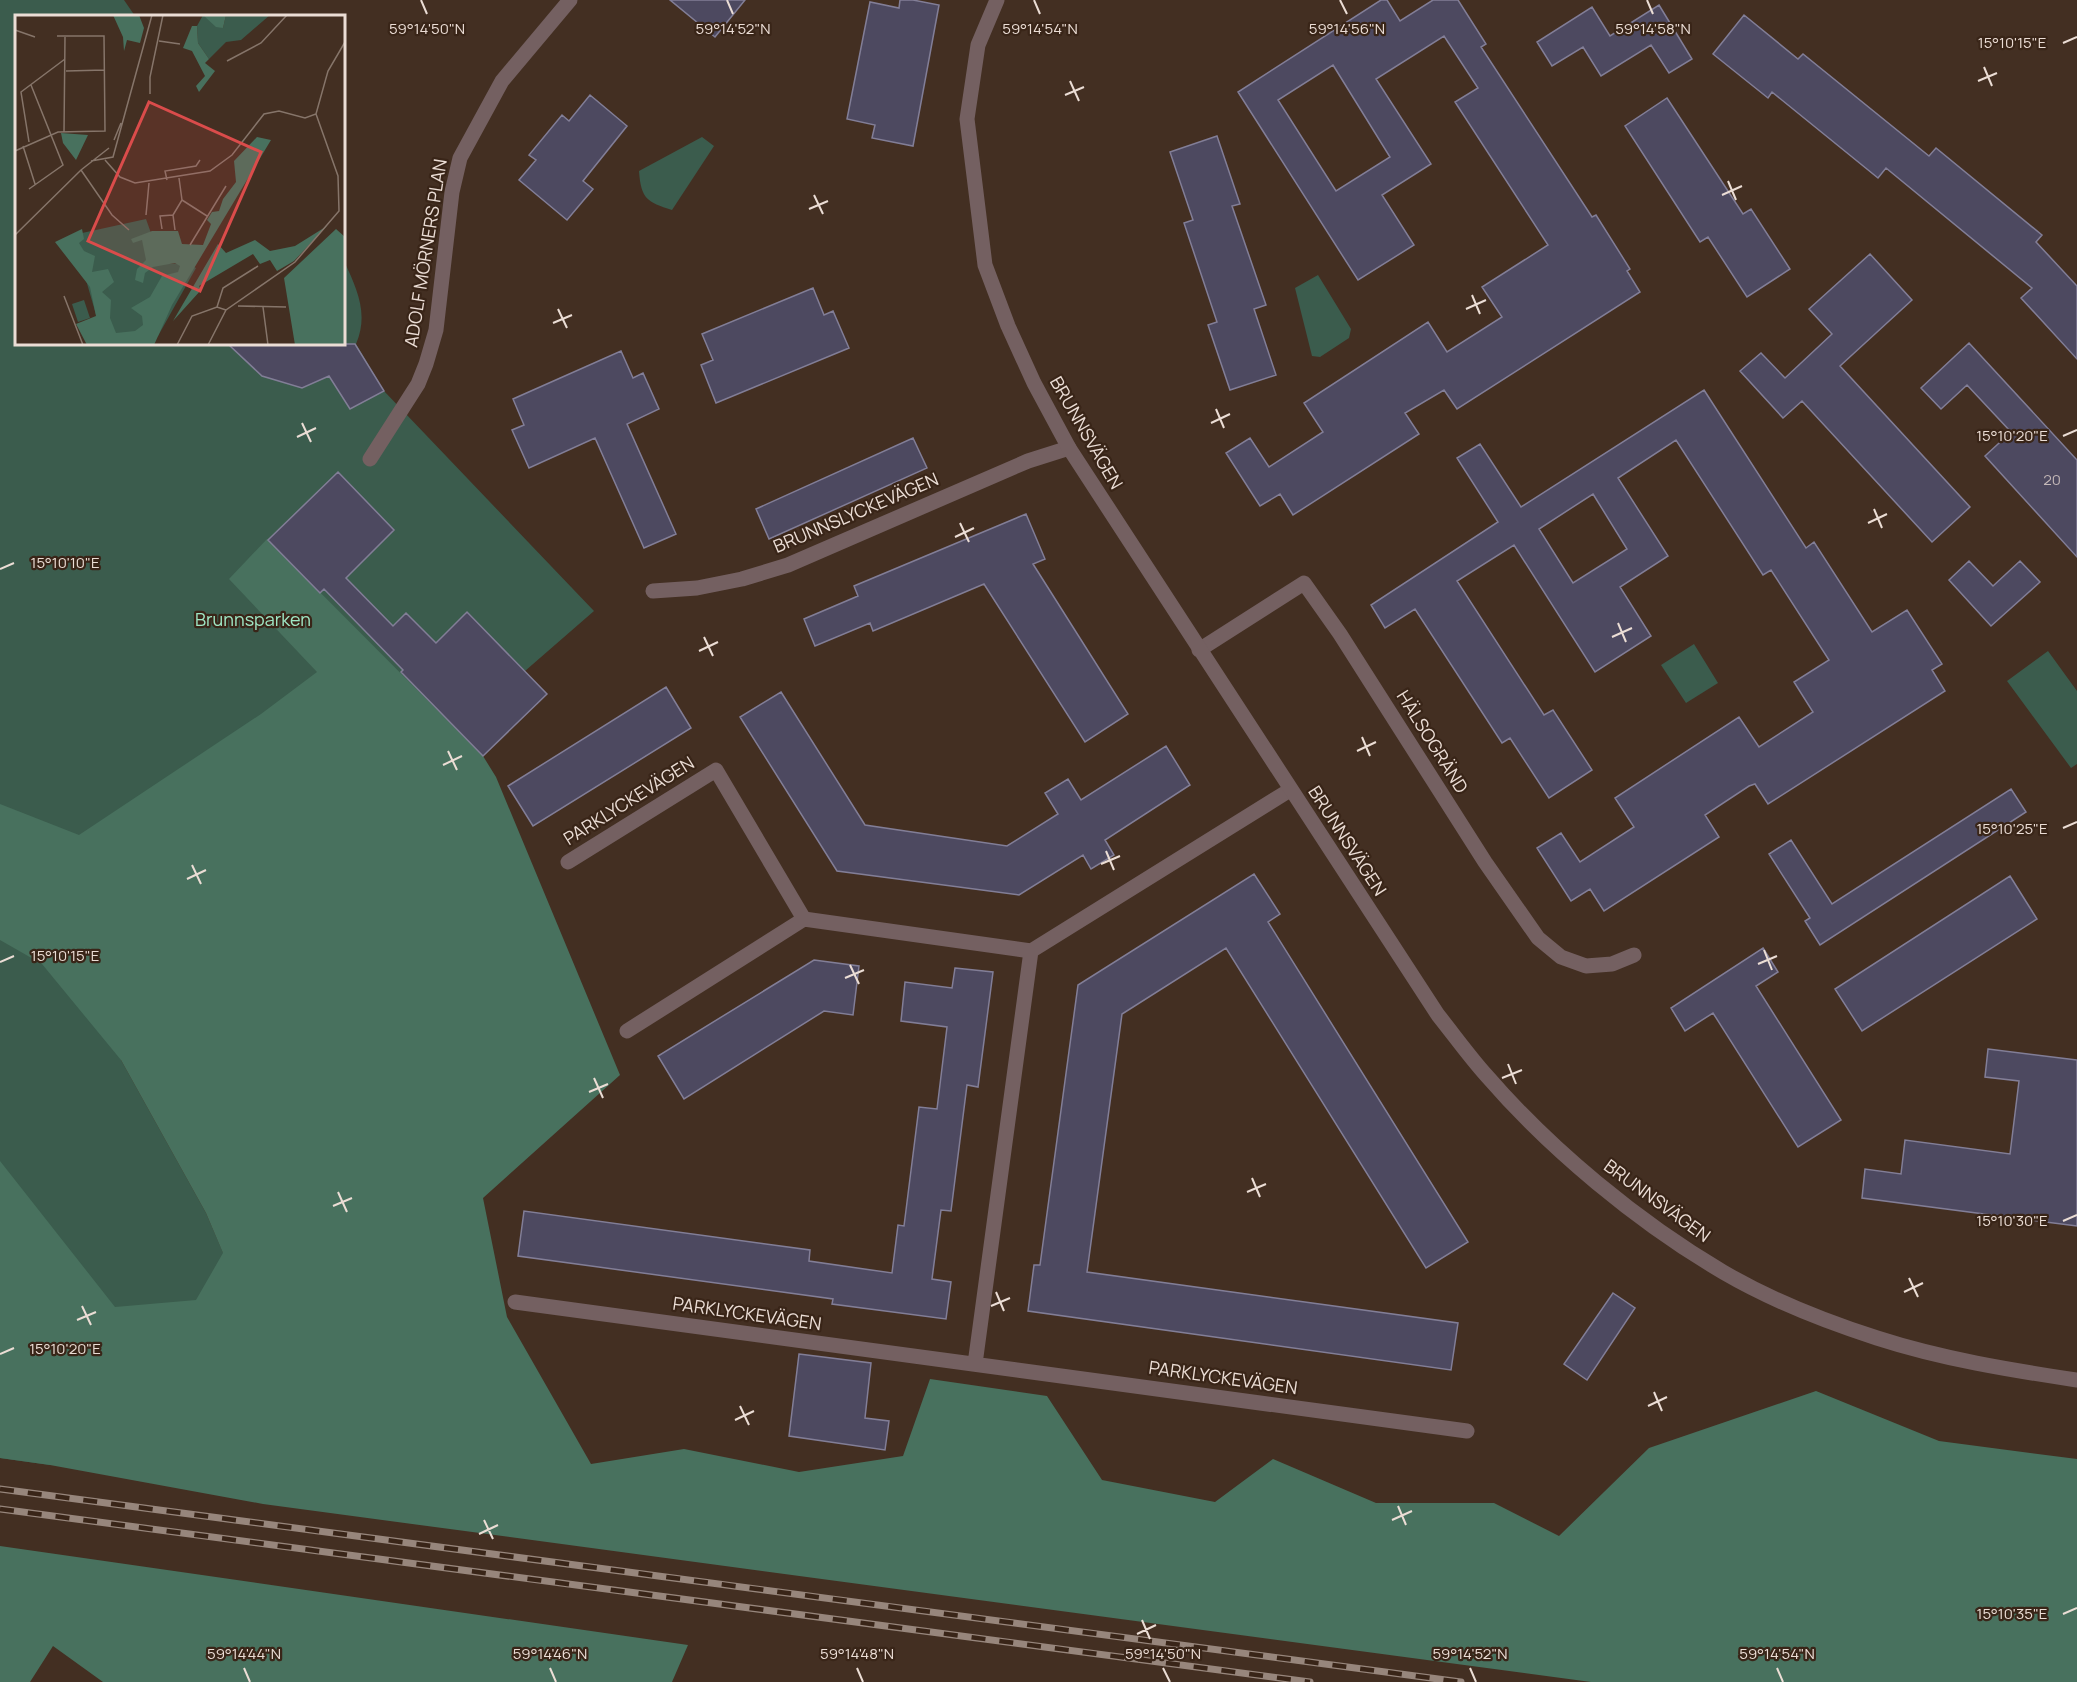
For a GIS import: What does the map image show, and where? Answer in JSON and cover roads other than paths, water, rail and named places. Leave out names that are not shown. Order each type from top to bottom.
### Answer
[{"type":"street","name":"ADOLF MÖRNERS PLAN","points":[[370,459],[418,384],[426,364],[436,330],[452,192],[460,158],[502,81],[570,0]]},
{"type":"street","name":"BRUNNSVÄGEN","points":[[997,0],[978,45],[967,119],[986,265],[1008,326],[1034,383],[1069,448],[1438,1015],[1486,1076],[1559,1150],[1644,1220],[1723,1272],[1791,1306],[1838,1324],[1930,1353],[2077,1380]]},
{"type":"street","name":"BRUNNSLYCKEVÄGEN","points":[[653,591],[697,588],[742,579],[788,565],[1028,461],[1069,448]]},
{"type":"street","name":"HÄLSOGRÄND","points":[[1199,650],[1304,583],[1340,634],[1485,862],[1538,938],[1561,957],[1586,966],[1612,964],[1634,955]]},
{"type":"street","name":"PARKLYCKEVÄGEN","points":[[568,862],[716,770],[804,919]]},
{"type":"street","points":[[627,1031],[804,919],[1031,951],[1290,790]]},
{"type":"street","points":[[975,1364],[1031,951]]},
{"type":"street","name":"PARKLYCKEVÄGEN","points":[[515,1302],[1467,1431]]},
{"type":"railway","points":[[0,1489],[1461,1682]]},
{"type":"railway","points":[[0,1509],[1310,1682]]},
{"type":"park label","name":"Brunnsparken","points":[[253,620]]}]
